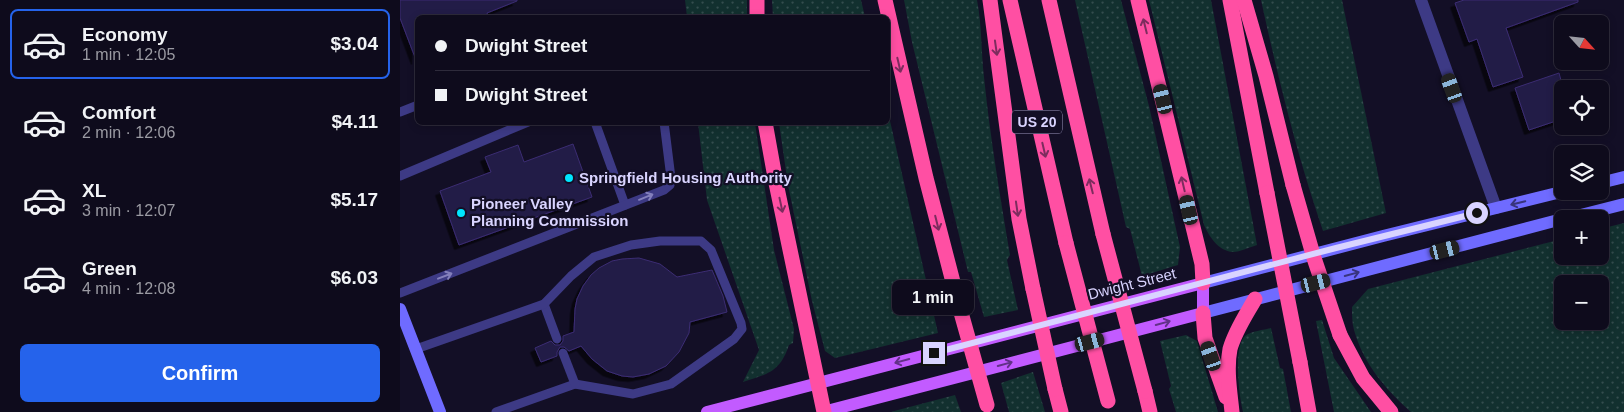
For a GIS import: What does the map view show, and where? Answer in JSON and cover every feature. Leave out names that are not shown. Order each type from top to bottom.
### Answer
[{"type":"highway","points":[[757,15],[758,0]]},
{"type":"highway","points":[[885,0],[888,15]]},
{"type":"highway","points":[[990,0],[1019,219],[1061,412]]},
{"type":"highway","name":"US 20","points":[[1010,0],[1066,243],[1109,406]]},
{"type":"highway","name":"US 20","points":[[1049,0],[1103,234],[1150,412]]},
{"type":"highway","points":[[1138,0],[1202,264],[1203,283]]},
{"type":"highway","points":[[1230,0],[1309,412]]},
{"type":"highway","points":[[1244,0],[1266,76],[1293,185],[1314,258],[1340,335],[1363,378],[1391,412]]},
{"type":"highway","points":[[890,22],[926,178],[988,409]]},
{"type":"highway","points":[[766,125],[824,412]]},
{"type":"highway","points":[[1232,412],[1229,370],[1230,350],[1237,331],[1255,299]]},
{"type":"highway","points":[[1203,313],[1205,338],[1232,412]]},
{"type":"main road","points":[[1609,181],[1624,177]]},
{"type":"main road","name":"Dwight Street","points":[[707,412],[1329,249],[1554,194]]},
{"type":"main road","points":[[1600,210],[1624,204]]},
{"type":"main road","points":[[824,412],[1554,222]]},
{"type":"main road","points":[[1203,283],[1203,313]]},
{"type":"main road","points":[[400,309],[440,412]]},
{"type":"street","points":[[1421,0],[1496,208]]},
{"type":"lane","points":[[400,112],[415,106]]},
{"type":"lane","points":[[400,176],[521,125]]},
{"type":"lane","points":[[596,125],[625,205]]},
{"type":"lane","points":[[400,294],[664,190],[670,185],[671,178],[664,125]]},
{"type":"lane","points":[[416,349],[544,304],[571,276],[594,257],[631,245],[660,240],[701,241],[711,250],[741,322],[742,329],[734,339],[671,384],[634,394],[575,384],[496,412]]},
{"type":"lane","points":[[544,304],[558,339]]},
{"type":"lane","points":[[563,353],[575,384]]},
{"type":"green space","points":[[685,0],[747,0],[747,15],[687,15]]},
{"type":"green space","points":[[772,0],[861,0],[865,15],[773,15]]},
{"type":"green space","points":[[904,0],[977,0],[989,121],[1010,255],[1007,260],[1018,310],[984,317],[971,272],[968,272],[912,42]]},
{"type":"green space","points":[[1075,0],[1121,0],[1149,106],[1180,247],[1178,265],[1142,276],[1130,229],[1126,227]]},
{"type":"green space","points":[[1149,0],[1211,0],[1257,245],[1239,251],[1228,251],[1215,242],[1204,225]]},
{"type":"green space","points":[[1261,0],[1342,0],[1386,213],[1323,231],[1289,116]]},
{"type":"green space","points":[[890,121],[938,333],[835,358],[825,351],[812,301],[788,185],[779,125],[890,125]]},
{"type":"green space","points":[[698,125],[755,125],[774,250],[794,329],[793,343],[789,345],[782,361],[772,371],[743,382],[759,350],[707,200]]},
{"type":"green space","points":[[1624,223],[1624,412],[1411,412],[1376,375],[1358,342],[1353,327],[1352,307],[1368,289],[1554,241],[1554,265],[1609,265],[1609,227]]},
{"type":"green space","points":[[1322,320],[1334,358],[1371,412],[1334,412],[1316,321]]},
{"type":"green space","points":[[1271,328],[1280,368],[1283,369],[1291,412],[1243,412],[1238,372],[1241,342],[1248,334]]},
{"type":"green space","points":[[1186,335],[1197,341],[1218,412],[1176,412],[1169,389],[1171,386],[1160,341]]},
{"type":"green space","points":[[1033,372],[1045,412],[1009,412],[1001,383]]},
{"type":"green space","points":[[955,395],[961,412],[891,412],[898,410]]},
{"type":"building","points":[[400,0],[517,0],[487,13],[488,15],[415,15],[415,57],[400,18]]},
{"type":"building","points":[[1464,0],[1578,0],[1578,2],[1506,28],[1523,77],[1493,87],[1477,39],[1469,42],[1455,3]]},
{"type":"building","points":[[1559,73],[1561,80],[1554,80],[1554,122],[1529,130],[1515,88]]},
{"type":"building","points":[[573,144],[592,197],[459,245],[440,191],[491,172],[485,157],[518,145],[524,162]]},
{"type":"building","points":[[639,258],[660,264],[677,277],[712,270],[723,296],[727,312],[690,322],[689,333],[679,352],[666,366],[649,374],[633,377],[607,371],[592,359],[581,346],[569,351],[564,347],[560,347],[557,356],[541,362],[535,348],[551,341],[555,345],[560,345],[563,341],[563,336],[574,332],[577,299],[591,275],[612,261]]},
{"type":"place","name":"Springfield Housing Authority","points":[[569,178]]},
{"type":"place","name":"Pioneer Valley Planning Commission","points":[[461,213]]},
{"type":"route","points":[[934,353],[1240,272],[1477,213]]}]
